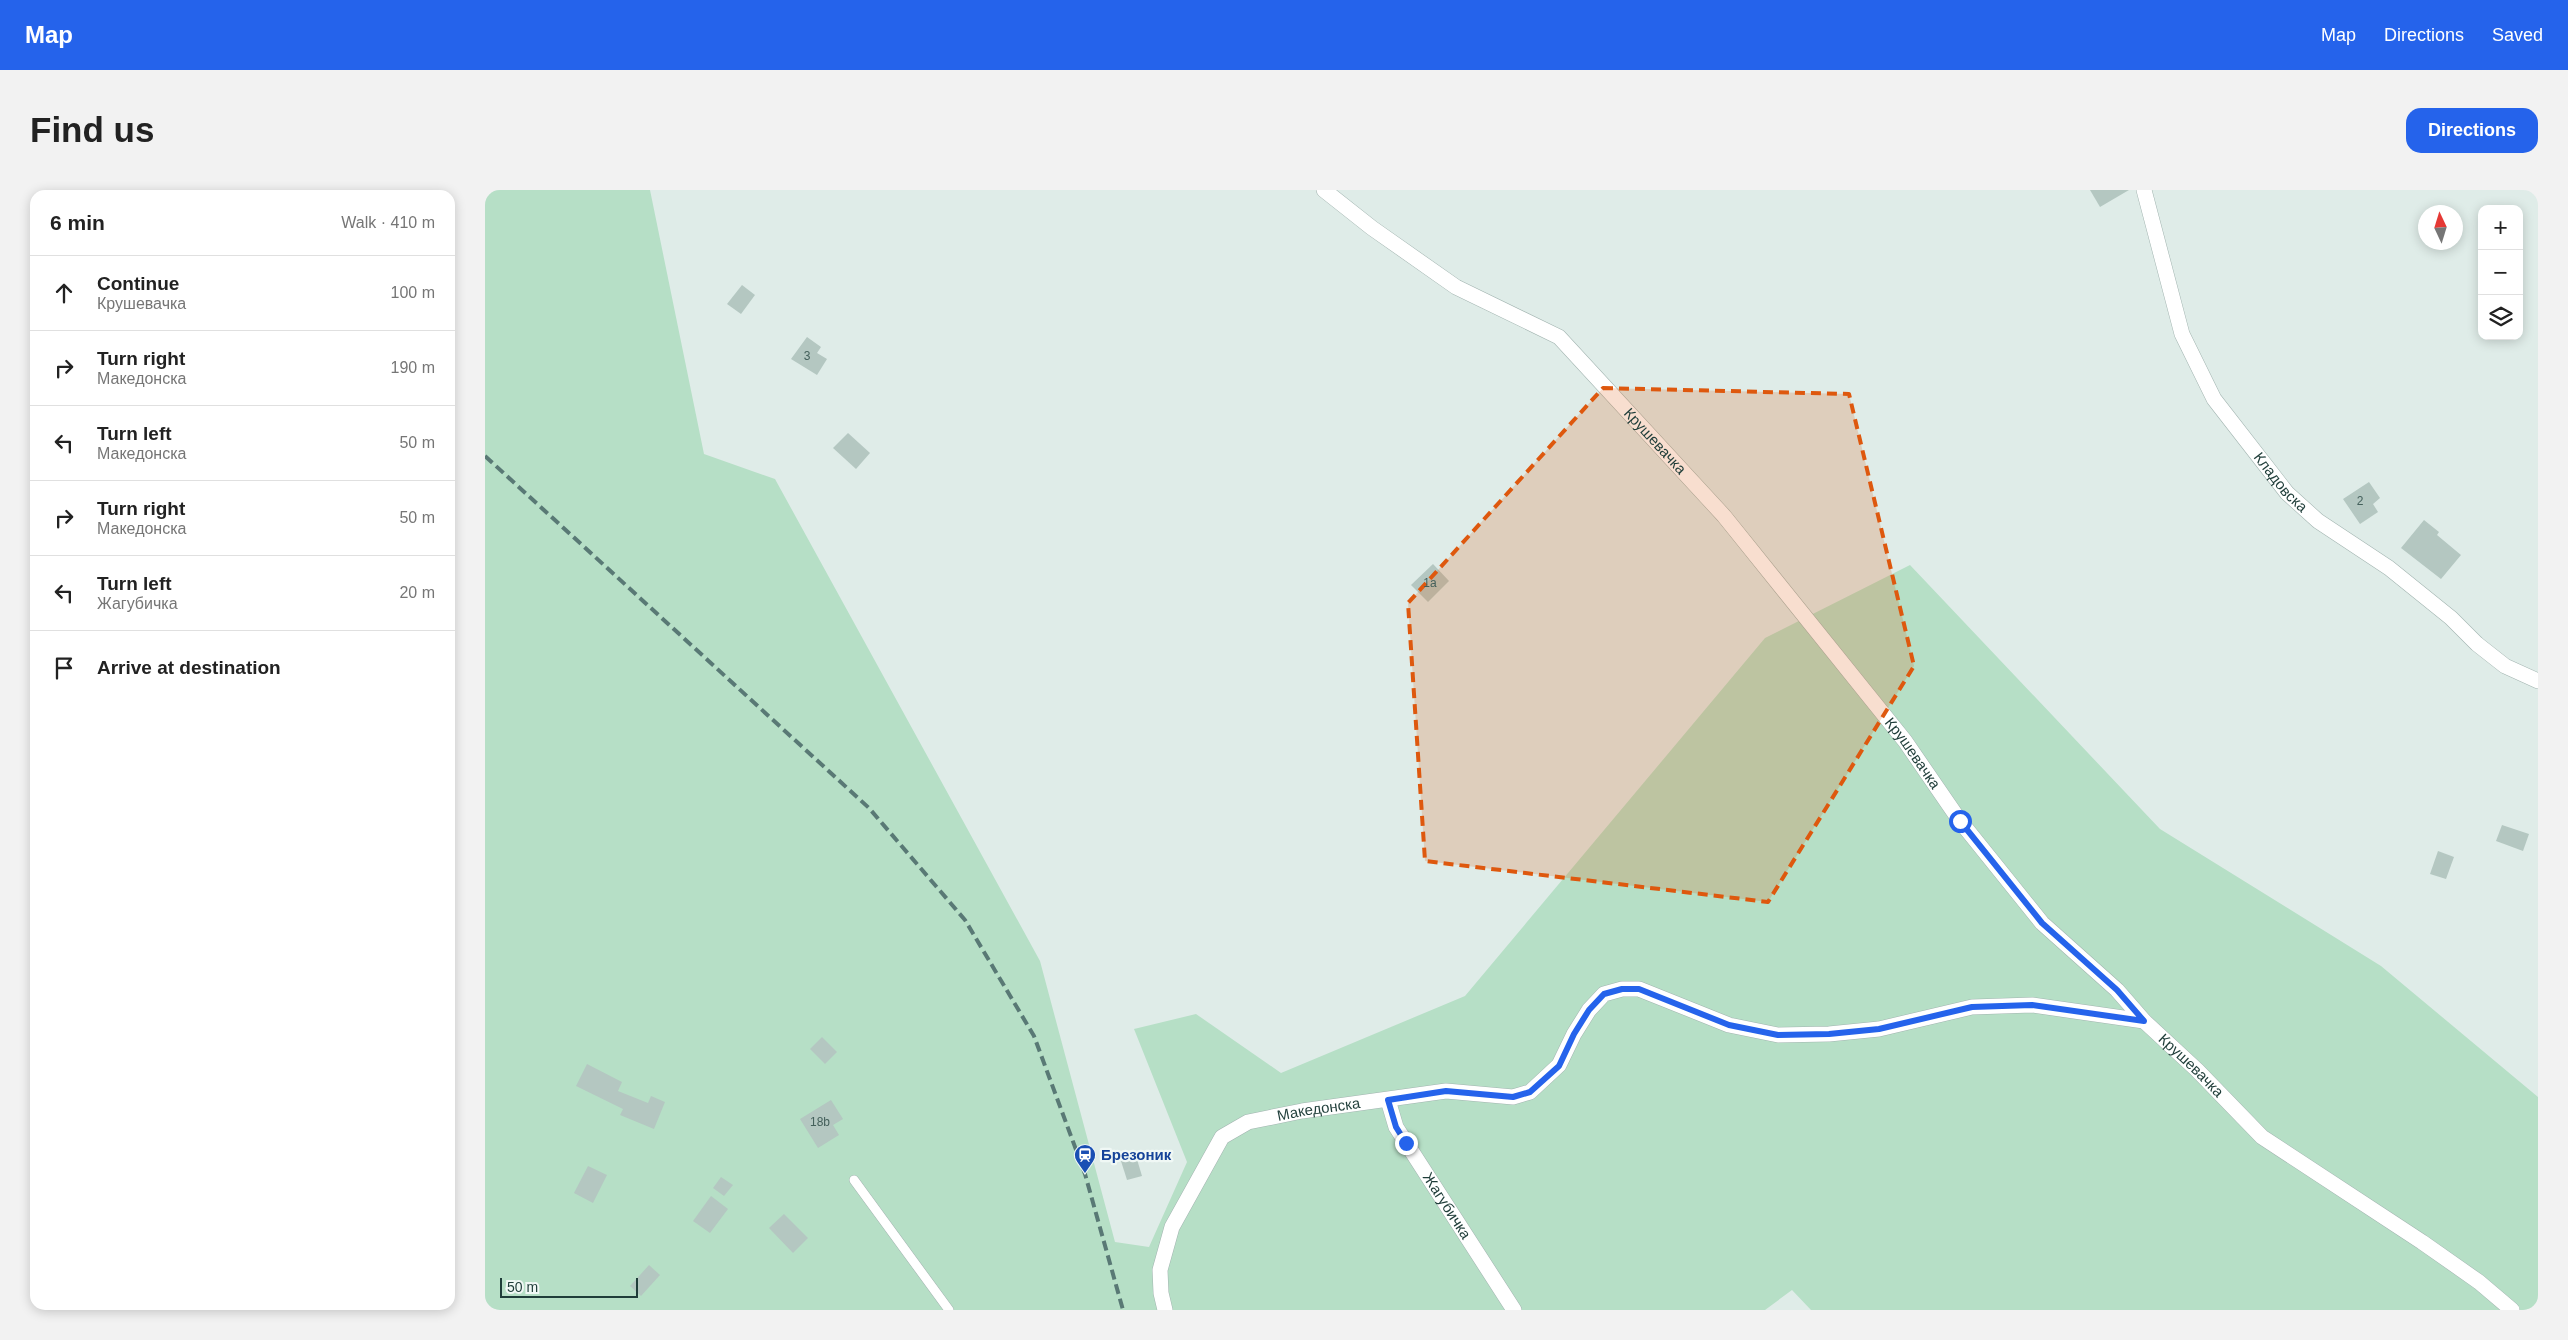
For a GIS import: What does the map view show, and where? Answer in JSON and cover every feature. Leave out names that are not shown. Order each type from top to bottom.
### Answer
[{"type":"street","name":"Крушевачка","points":[[1324,190],[1372,228],[1456,288],[1559,337],[1724,516],[1905,741],[1960,821],[2042,923],[2117,990],[2144,1021],[2197,1070],[2262,1137],[2422,1242],[2479,1282],[2512,1310]]},
{"type":"street","name":"Кладовска","points":[[2144,190],[2182,334],[2214,399],[2287,493],[2318,522],[2389,568],[2451,618],[2477,644],[2505,666],[2538,681]]},
{"type":"street","name":"Македонска","points":[[1165,1310],[1161,1294],[1160,1270],[1172,1227],[1222,1137],[1248,1122],[1303,1111],[1446,1091],[1513,1097],[1530,1092],[1559,1066],[1574,1034],[1589,1010],[1604,994],[1622,989],[1639,989],[1729,1025],[1778,1035],[1829,1034],[1871,1030],[1972,1007],[2032,1005],[2144,1021]]},
{"type":"street","name":"Жагубичка","points":[[1388,1100],[1401,1135],[1514,1310]]},
{"type":"lane","points":[[854,1180],[949,1310]]},
{"type":"highlighted area","points":[[1603,388],[1849,394],[1914,666],[1768,902],[1425,861],[1408,603]]},
{"type":"green space","points":[[485,190],[650,190],[704,454],[775,479],[1040,961],[1115,1242],[1149,1247],[1187,1162],[1134,1029],[1196,1014],[1281,1073],[1465,996],[1765,638],[1910,565],[2160,829],[2381,966],[2538,1097],[2538,1310],[1811,1310],[1792,1290],[1765,1310],[485,1310]]},
{"type":"building","points":[[2090,190],[2129,190],[2100,207]]},
{"type":"building","points":[[742,285],[755,295],[741,314],[727,304]]},
{"type":"building","points":[[807,337],[821,347],[817,353],[827,359],[817,375],[791,359]]},
{"type":"building","points":[[848,433],[870,453],[856,469],[833,448]]},
{"type":"building","points":[[2369,482],[2380,498],[2373,504],[2378,512],[2360,524],[2343,499]]},
{"type":"building","points":[[2424,520],[2439,532],[2437,535],[2461,555],[2441,579],[2401,548]]},
{"type":"building","points":[[1433,564],[1449,581],[1428,602],[1411,585]]},
{"type":"building","points":[[2502,825],[2529,834],[2523,851],[2496,841]]},
{"type":"building","points":[[2438,851],[2454,857],[2446,879],[2430,874]]},
{"type":"building","points":[[822,1037],[837,1052],[825,1064],[810,1049]]},
{"type":"building","points":[[587,1064],[622,1082],[618,1091],[648,1103],[651,1096],[665,1102],[654,1129],[620,1115],[623,1109],[576,1086]]},
{"type":"building","points":[[831,1100],[843,1119],[833,1125],[839,1135],[818,1148],[800,1119]]},
{"type":"building","points":[[1136,1156],[1142,1176],[1127,1180],[1121,1161]]},
{"type":"building","points":[[588,1166],[607,1175],[593,1203],[574,1193]]},
{"type":"building","points":[[721,1177],[733,1185],[724,1196],[713,1188]]},
{"type":"building","points":[[711,1196],[728,1209],[710,1233],[693,1221]]},
{"type":"building","points":[[784,1214],[808,1238],[793,1253],[769,1228]]},
{"type":"building","points":[[649,1265],[660,1275],[641,1296],[630,1286]]},
{"type":"railway","points":[[485,456],[869,808],[965,920],[1034,1036],[1085,1174],[1123,1310]]},
{"type":"place","name":"Брезоник","points":[[1085,1174]]},
{"type":"route","points":[[1406,1143],[1396,1127],[1388,1100],[1446,1091],[1513,1097],[1530,1092],[1559,1066],[1574,1034],[1589,1010],[1604,994],[1622,989],[1639,989],[1729,1025],[1778,1035],[1829,1034],[1879,1029],[1972,1007],[2032,1005],[2144,1021],[2117,990],[2042,923],[1960,821]]}]
